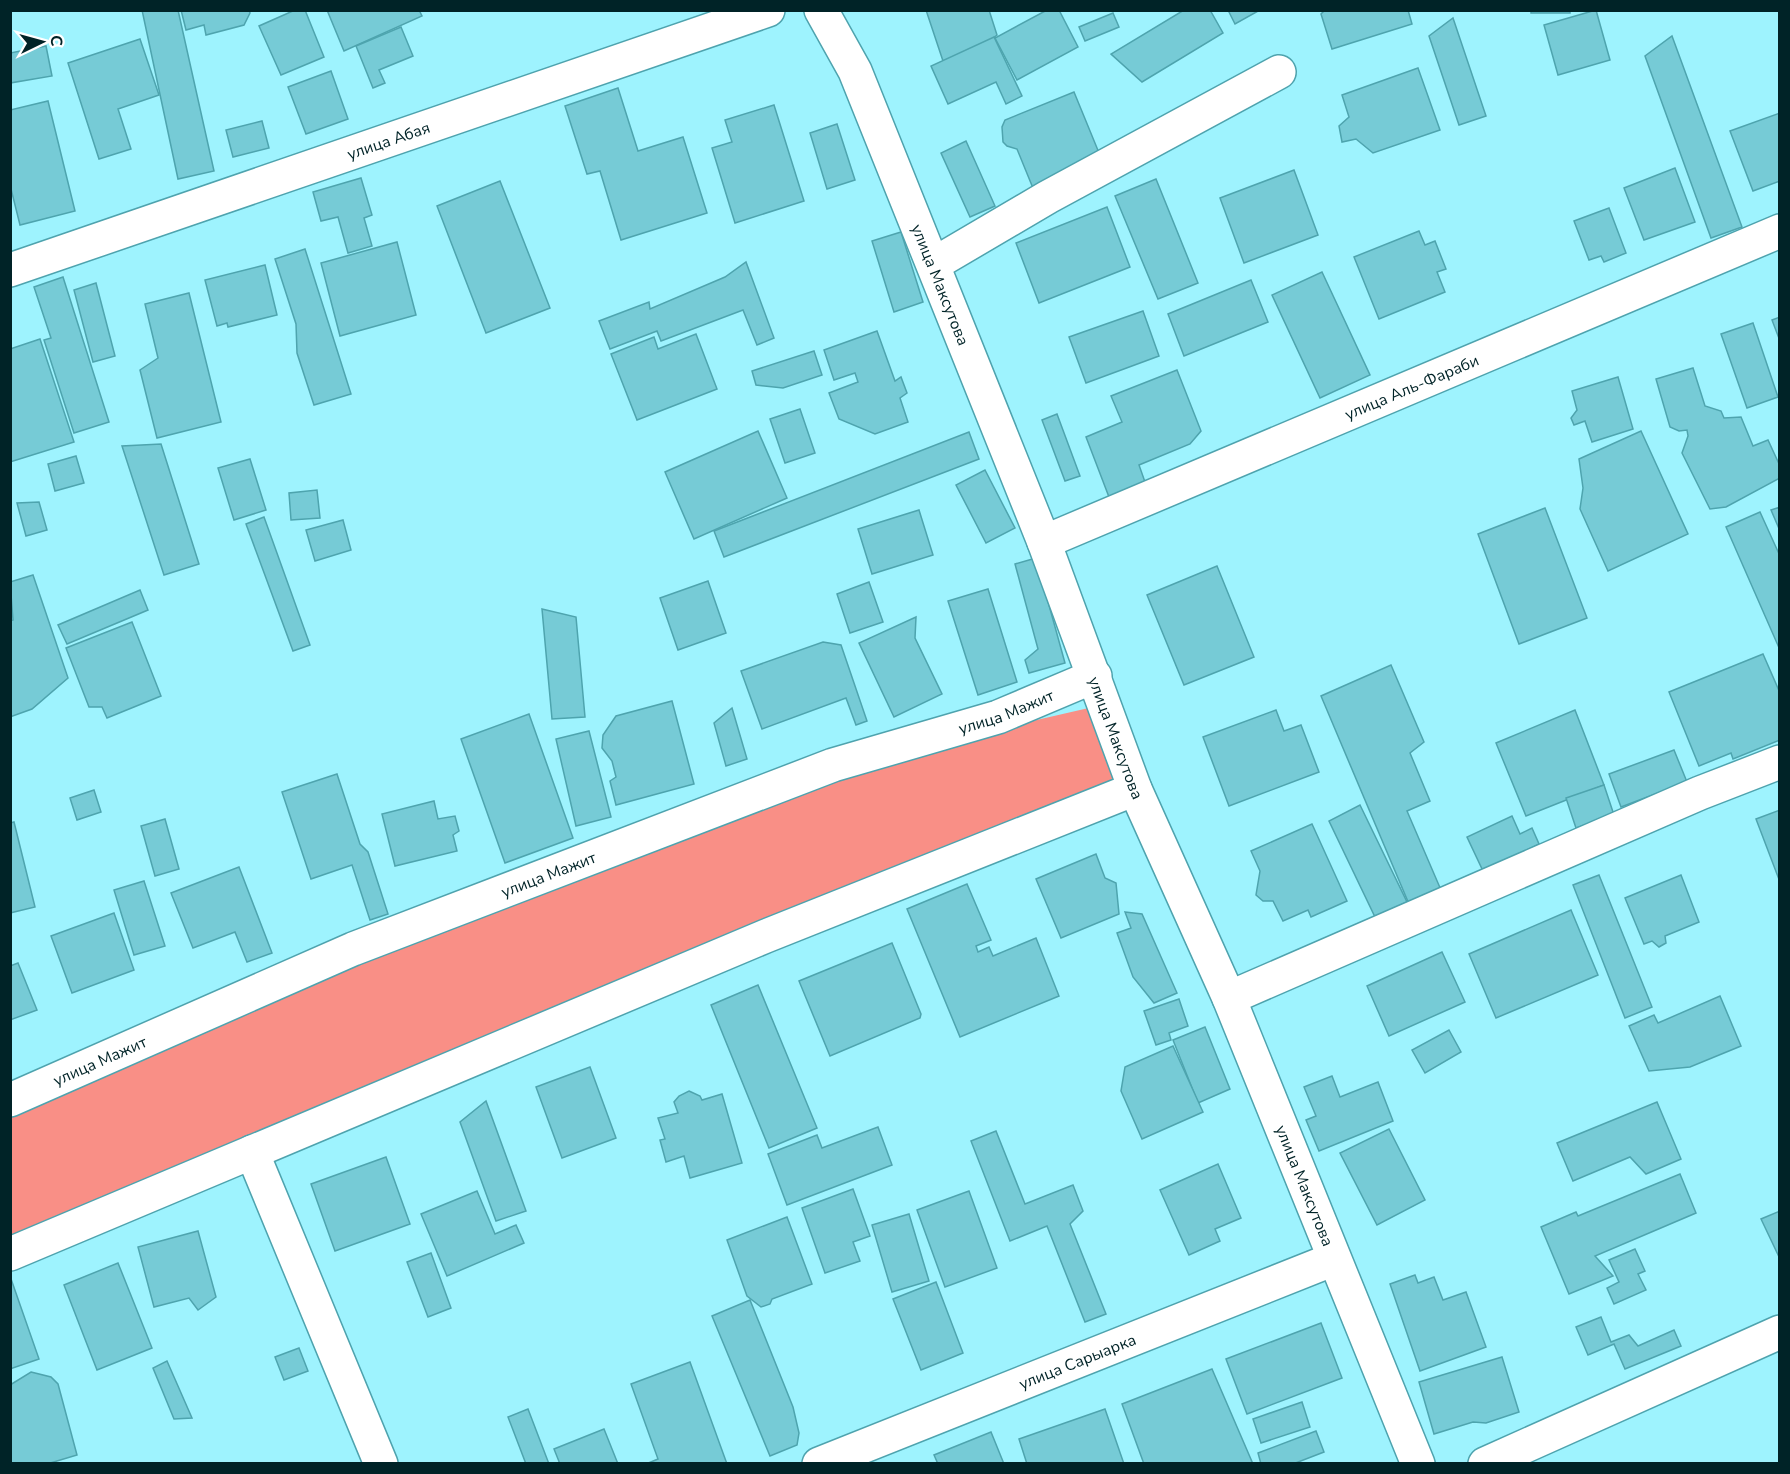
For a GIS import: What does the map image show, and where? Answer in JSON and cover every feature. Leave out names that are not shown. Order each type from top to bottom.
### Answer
[{"type":"street","name":"улица Абая","points":[[10,270],[768,10]]},
{"type":"street","name":"улица Максутова","points":[[821,10],[855,71],[1044,542],[1135,789],[1229,998],[1418,1464]]},
{"type":"street","points":[[934,264],[1048,196],[1279,72]]},
{"type":"street","name":"улица Аль-Фараби","points":[[1044,542],[1779,231]]},
{"type":"street","name":"улица Мажит","points":[[10,1100],[364,945],[833,765],[998,717],[1095,676]]},
{"type":"street","points":[[1229,998],[1700,793],[1779,762]]},
{"type":"street","points":[[10,1254],[766,936],[1135,789]]},
{"type":"street","points":[[252,1152],[381,1464]]},
{"type":"street","name":"улица Сарыарка","points":[[819,1464],[1334,1259]]},
{"type":"street","points":[[1485,1464],[1779,1332]]},
{"type":"shaded area","points":[[1119,701],[1147,783],[11,1262],[11,1103],[838,766]]},
{"type":"building","points":[[142,10],[178,10],[214,171],[178,179]]},
{"type":"building","points":[[181,10],[249,10],[250,13],[244,25],[206,35],[204,25],[186,30]]},
{"type":"building","points":[[295,10],[305,10],[324,57],[281,75],[259,26]]},
{"type":"building","points":[[327,10],[419,10],[422,16],[344,51]]},
{"type":"building","points":[[926,10],[989,10],[997,35],[979,49],[943,61]]},
{"type":"building","points":[[1047,10],[1059,10],[1078,47],[1017,80],[995,38]]},
{"type":"building","points":[[1184,10],[1210,10],[1223,33],[1142,82],[1111,54]]},
{"type":"building","points":[[1228,10],[1260,10],[1235,24]]},
{"type":"building","points":[[1325,10],[1408,10],[1412,24],[1332,49],[1321,14]]},
{"type":"building","points":[[1531,10],[1570,10],[1570,13],[1531,13]]},
{"type":"building","points":[[1596,10],[1610,60],[1558,75],[1544,25]]},
{"type":"building","points":[[1113,13],[1119,27],[1085,41],[1079,27]]},
{"type":"building","points":[[1453,18],[1486,116],[1459,125],[1429,36]]},
{"type":"building","points":[[401,27],[413,56],[379,70],[385,83],[373,88],[356,46]]},
{"type":"building","points":[[1672,36],[1742,227],[1711,238],[1645,56]]},
{"type":"building","points":[[994,37],[1022,96],[1006,104],[996,82],[948,104],[931,66]]},
{"type":"building","points":[[140,39],[159,95],[118,109],[131,149],[99,159],[68,63]]},
{"type":"building","points":[[46,46],[52,76],[10,83],[10,53]]},
{"type":"building","points":[[1418,68],[1440,130],[1373,153],[1356,139],[1342,142],[1339,126],[1349,117],[1342,95]]},
{"type":"building","points":[[331,71],[348,119],[306,134],[288,87]]},
{"type":"building","points":[[618,88],[638,151],[683,137],[707,213],[621,240],[600,171],[587,174],[565,106]]},
{"type":"building","points":[[1074,92],[1104,165],[1035,193],[1017,149],[1003,142],[1002,127],[1005,120]]},
{"type":"building","points":[[48,101],[75,211],[20,225],[10,185],[10,110]]},
{"type":"building","points":[[774,105],[804,201],[735,223],[712,148],[732,142],[725,120]]},
{"type":"building","points":[[1780,113],[1780,181],[1753,191],[1730,131]]},
{"type":"building","points":[[262,121],[269,148],[233,157],[226,130]]},
{"type":"building","points":[[837,124],[855,180],[827,189],[810,133]]},
{"type":"building","points":[[966,141],[995,206],[970,217],[941,153]]},
{"type":"building","points":[[1675,168],[1695,222],[1644,240],[1624,188]]},
{"type":"building","points":[[1294,170],[1318,235],[1244,263],[1220,198]]},
{"type":"building","points":[[361,178],[372,215],[364,218],[372,246],[348,253],[338,217],[321,221],[313,192]]},
{"type":"building","points":[[1156,179],[1198,283],[1158,299],[1115,196]]},
{"type":"building","points":[[500,181],[550,308],[486,333],[437,206]]},
{"type":"building","points":[[1107,207],[1130,267],[1039,303],[1016,243]]},
{"type":"building","points":[[1609,208],[1626,253],[1604,262],[1601,256],[1589,260],[1574,221]]},
{"type":"building","points":[[1419,231],[1425,245],[1435,241],[1446,269],[1437,272],[1445,292],[1379,319],[1354,257]]},
{"type":"building","points":[[901,232],[923,302],[894,312],[872,241]]},
{"type":"building","points":[[397,242],[416,315],[340,336],[321,263]]},
{"type":"building","points":[[305,249],[351,394],[314,405],[297,353],[296,324],[275,259]]},
{"type":"building","points":[[746,262],[774,338],[757,345],[743,310],[661,341],[657,331],[610,349],[599,321],[649,302],[650,309],[725,277]]},
{"type":"building","points":[[265,265],[277,315],[228,327],[227,323],[217,326],[205,280]]},
{"type":"building","points":[[1322,272],[1370,375],[1320,398],[1272,295]]},
{"type":"building","points":[[63,277],[109,422],[74,433],[44,340],[51,338],[34,287]]},
{"type":"building","points":[[1251,280],[1268,322],[1184,356],[1168,314]]},
{"type":"building","points":[[96,283],[115,356],[93,362],[74,290]]},
{"type":"building","points":[[189,293],[221,422],[157,438],[140,370],[158,358],[145,304]]},
{"type":"building","points":[[1143,311],[1159,356],[1086,383],[1069,337]]},
{"type":"building","points":[[1780,317],[1780,341],[1772,320]]},
{"type":"building","points":[[1753,323],[1778,397],[1747,408],[1721,334]]},
{"type":"building","points":[[877,331],[895,381],[901,377],[907,393],[900,398],[908,422],[875,434],[839,419],[829,393],[858,382],[855,373],[834,380],[824,350]]},
{"type":"building","points":[[696,334],[717,389],[637,420],[611,354],[654,337],[658,349]]},
{"type":"building","points":[[40,339],[74,442],[10,462],[10,349]]},
{"type":"building","points":[[814,351],[822,375],[783,388],[756,385],[752,371]]},
{"type":"building","points":[[1693,368],[1705,406],[1721,411],[1724,418],[1741,417],[1753,446],[1768,440],[1780,466],[1780,478],[1726,507],[1710,509],[1682,453],[1688,436],[1687,430],[1679,431],[1670,427],[1656,379]]},
{"type":"building","points":[[1177,370],[1201,431],[1190,444],[1139,465],[1145,482],[1109,497],[1086,437],[1122,422],[1111,396]]},
{"type":"building","points":[[1618,377],[1633,429],[1592,442],[1585,421],[1574,425],[1571,418],[1577,410],[1572,391]]},
{"type":"building","points":[[800,409],[815,453],[785,463],[770,419]]},
{"type":"building","points":[[1057,414],[1080,476],[1065,481],[1042,420]]},
{"type":"building","points":[[758,431],[787,498],[694,539],[665,472]]},
{"type":"building","points":[[1641,431],[1688,534],[1608,571],[1580,509],[1583,488],[1579,459]]},
{"type":"building","points":[[969,432],[979,459],[724,557],[714,531]]},
{"type":"building","points":[[161,444],[199,564],[164,575],[122,446]]},
{"type":"building","points":[[76,456],[84,483],[55,491],[48,464]]},
{"type":"building","points":[[250,459],[266,510],[234,520],[218,468]]},
{"type":"building","points":[[985,470],[1015,528],[986,543],[956,485]]},
{"type":"building","points":[[317,490],[320,518],[291,520],[289,493]]},
{"type":"building","points":[[39,502],[47,530],[26,536],[17,503]]},
{"type":"building","points":[[1780,507],[1780,531],[1771,510]]},
{"type":"building","points":[[1545,508],[1587,618],[1519,644],[1478,534]]},
{"type":"building","points":[[919,510],[933,555],[872,574],[858,529]]},
{"type":"building","points":[[1760,512],[1780,556],[1780,650],[1726,527]]},
{"type":"building","points":[[264,517],[310,645],[293,651],[246,524]]},
{"type":"building","points":[[343,520],[351,550],[315,561],[306,530]]},
{"type":"building","points":[[1036,558],[1065,663],[1029,673],[1025,660],[1038,649],[1015,564]]},
{"type":"building","points":[[1217,566],[1254,657],[1184,685],[1147,595]]},
{"type":"building","points":[[33,575],[68,678],[32,709],[10,717],[10,621],[13,620],[10,582]]},
{"type":"building","points":[[708,581],[726,633],[678,650],[660,598]]},
{"type":"building","points":[[869,582],[883,622],[850,633],[837,594]]},
{"type":"building","points":[[988,589],[1017,682],[978,695],[948,601]]},
{"type":"building","points":[[140,590],[148,610],[67,644],[58,625]]},
{"type":"building","points":[[542,609],[576,617],[585,717],[552,719]]},
{"type":"building","points":[[916,617],[915,638],[942,694],[894,717],[859,643]]},
{"type":"building","points":[[132,622],[161,696],[107,718],[102,707],[89,707],[66,648]]},
{"type":"building","points":[[823,642],[841,645],[867,721],[856,725],[846,698],[762,729],[741,671]]},
{"type":"building","points":[[1763,654],[1780,693],[1780,740],[1733,759],[1731,753],[1699,766],[1669,692]]},
{"type":"building","points":[[1391,665],[1424,742],[1410,753],[1430,801],[1407,811],[1441,890],[1409,904],[1321,696]]},
{"type":"building","points":[[672,701],[694,784],[616,805],[610,781],[616,777],[612,761],[602,748],[603,735],[616,716]]},
{"type":"building","points":[[732,708],[747,759],[726,766],[714,723]]},
{"type":"building","points":[[1276,710],[1284,731],[1301,725],[1319,772],[1229,806],[1203,737]]},
{"type":"building","points":[[1575,710],[1604,785],[1526,816],[1496,743]]},
{"type":"building","points":[[529,714],[573,838],[505,863],[461,739]]},
{"type":"building","points":[[589,731],[611,817],[576,826],[556,739]]},
{"type":"building","points":[[1674,750],[1687,782],[1621,807],[1609,774]]},
{"type":"building","points":[[337,774],[360,844],[368,852],[388,914],[370,920],[352,865],[311,879],[282,792]]},
{"type":"building","points":[[1604,785],[1614,815],[1576,828],[1566,798]]},
{"type":"building","points":[[94,790],[101,812],[77,820],[70,798]]},
{"type":"building","points":[[434,801],[438,819],[455,816],[459,831],[453,835],[457,851],[395,866],[382,814]]},
{"type":"building","points":[[1360,805],[1407,902],[1375,917],[1329,821]]},
{"type":"building","points":[[1780,810],[1780,882],[1756,819]]},
{"type":"building","points":[[1512,816],[1520,834],[1532,828],[1539,844],[1483,871],[1467,837]]},
{"type":"building","points":[[165,819],[179,869],[155,876],[141,826]]},
{"type":"building","points":[[14,822],[35,907],[10,913],[10,823]]},
{"type":"building","points":[[1312,824],[1347,901],[1311,917],[1308,910],[1283,921],[1273,901],[1263,901],[1256,895],[1260,871],[1251,851]]},
{"type":"building","points":[[1096,854],[1105,878],[1116,883],[1119,914],[1061,938],[1036,879]]},
{"type":"building","points":[[239,867],[272,953],[247,962],[235,932],[193,948],[171,893]]},
{"type":"building","points":[[1599,875],[1652,1007],[1625,1018],[1573,885]]},
{"type":"building","points":[[1681,875],[1699,922],[1665,936],[1666,943],[1659,947],[1652,941],[1644,944],[1625,898]]},
{"type":"building","points":[[144,881],[165,946],[134,955],[114,890]]},
{"type":"building","points":[[967,884],[991,940],[976,946],[978,952],[989,947],[993,956],[1036,938],[1059,996],[960,1037],[907,909]]},
{"type":"building","points":[[1571,910],[1598,975],[1496,1018],[1469,954]]},
{"type":"building","points":[[1125,912],[1142,914],[1177,993],[1154,1003],[1133,977],[1117,933],[1131,928]]},
{"type":"building","points":[[114,913],[134,970],[72,993],[51,936]]},
{"type":"building","points":[[892,943],[921,1014],[920,1018],[830,1056],[799,981]]},
{"type":"building","points":[[1442,952],[1465,1002],[1389,1036],[1367,986]]},
{"type":"building","points":[[18,963],[37,1010],[10,1020],[10,966]]},
{"type":"building","points":[[758,985],[817,1128],[769,1148],[711,1005]]},
{"type":"building","points":[[1720,996],[1741,1046],[1690,1067],[1649,1071],[1629,1026],[1654,1015],[1658,1023]]},
{"type":"building","points":[[1179,999],[1188,1026],[1169,1033],[1171,1040],[1156,1045],[1144,1011]]},
{"type":"building","points":[[1205,1027],[1230,1089],[1198,1103],[1173,1040]]},
{"type":"building","points":[[1449,1030],[1461,1052],[1425,1073],[1412,1050]]},
{"type":"building","points":[[1173,1046],[1203,1112],[1142,1139],[1121,1091],[1125,1067]]},
{"type":"building","points":[[590,1067],[616,1138],[562,1158],[536,1087]]},
{"type":"building","points":[[1332,1076],[1340,1097],[1378,1082],[1393,1121],[1319,1151],[1306,1120],[1316,1116],[1304,1087]]},
{"type":"building","points":[[689,1091],[700,1096],[702,1100],[722,1094],[742,1163],[690,1178],[684,1156],[666,1162],[660,1140],[665,1139],[658,1118],[678,1113],[674,1102],[679,1096]]},
{"type":"building","points":[[486,1101],[526,1211],[496,1221],[460,1122]]},
{"type":"building","points":[[1657,1102],[1681,1159],[1646,1174],[1630,1157],[1573,1181],[1557,1143]]},
{"type":"building","points":[[878,1127],[892,1165],[787,1205],[768,1154],[817,1135],[822,1148]]},
{"type":"building","points":[[1389,1129],[1425,1200],[1377,1225],[1340,1153]]},
{"type":"building","points":[[996,1131],[1025,1204],[1073,1185],[1083,1211],[1070,1224],[1106,1314],[1085,1322],[1047,1226],[1010,1241],[971,1141]]},
{"type":"building","points":[[386,1157],[410,1224],[335,1251],[311,1184]]},
{"type":"building","points":[[1218,1164],[1241,1218],[1215,1229],[1220,1241],[1189,1255],[1160,1190]]},
{"type":"building","points":[[1680,1174],[1696,1213],[1595,1256],[1613,1276],[1569,1294],[1541,1227],[1576,1212],[1578,1216]]},
{"type":"building","points":[[853,1189],[870,1236],[853,1242],[860,1261],[825,1273],[802,1208]]},
{"type":"building","points":[[477,1191],[495,1234],[516,1225],[524,1243],[447,1276],[421,1214]]},
{"type":"building","points":[[969,1191],[997,1268],[945,1287],[917,1210]]},
{"type":"building","points":[[1780,1211],[1780,1259],[1761,1219]]},
{"type":"building","points":[[909,1214],[929,1281],[892,1292],[872,1225]]},
{"type":"building","points":[[787,1217],[812,1284],[772,1299],[770,1304],[761,1307],[747,1296],[727,1240]]},
{"type":"building","points":[[198,1231],[216,1297],[198,1310],[189,1298],[154,1307],[138,1247]]},
{"type":"building","points":[[1635,1249],[1645,1271],[1638,1274],[1646,1290],[1614,1304],[1607,1288],[1619,1282],[1609,1260]]},
{"type":"building","points":[[431,1253],[451,1308],[428,1317],[407,1262]]},
{"type":"building","points":[[118,1263],[152,1348],[97,1370],[64,1285]]},
{"type":"building","points":[[1415,1275],[1418,1283],[1434,1277],[1443,1300],[1466,1292],[1486,1347],[1420,1371],[1390,1284]]},
{"type":"building","points":[[10,1276],[39,1359],[10,1369]]},
{"type":"building","points":[[936,1282],[963,1353],[921,1370],[893,1299]]},
{"type":"building","points":[[750,1300],[793,1407],[799,1433],[797,1445],[770,1456],[712,1316]]},
{"type":"building","points":[[1601,1317],[1611,1342],[1629,1335],[1638,1346],[1674,1330],[1681,1346],[1625,1369],[1614,1344],[1588,1355],[1576,1327]]},
{"type":"building","points":[[1321,1323],[1342,1378],[1247,1414],[1226,1359]]},
{"type":"building","points":[[299,1348],[308,1371],[284,1380],[275,1357]]},
{"type":"building","points":[[1502,1357],[1519,1412],[1486,1423],[1473,1422],[1434,1434],[1419,1382]]},
{"type":"building","points":[[167,1361],[192,1418],[174,1419],[153,1368]]},
{"type":"building","points":[[690,1362],[727,1464],[646,1464],[658,1459],[631,1384]]},
{"type":"building","points":[[1212,1369],[1253,1464],[1144,1464],[1122,1404]]},
{"type":"building","points":[[31,1372],[51,1377],[58,1384],[77,1455],[47,1464],[10,1464],[10,1385]]},
{"type":"building","points":[[1302,1402],[1310,1427],[1261,1443],[1253,1419]]},
{"type":"building","points":[[528,1409],[549,1464],[526,1464],[508,1417]]},
{"type":"building","points":[[1105,1409],[1124,1464],[1027,1464],[1019,1439]]},
{"type":"building","points":[[604,1429],[618,1464],[560,1464],[554,1449]]},
{"type":"building","points":[[1316,1431],[1324,1452],[1293,1464],[1261,1464],[1258,1453]]},
{"type":"building","points":[[991,1432],[1004,1464],[938,1464],[934,1455]]}]
